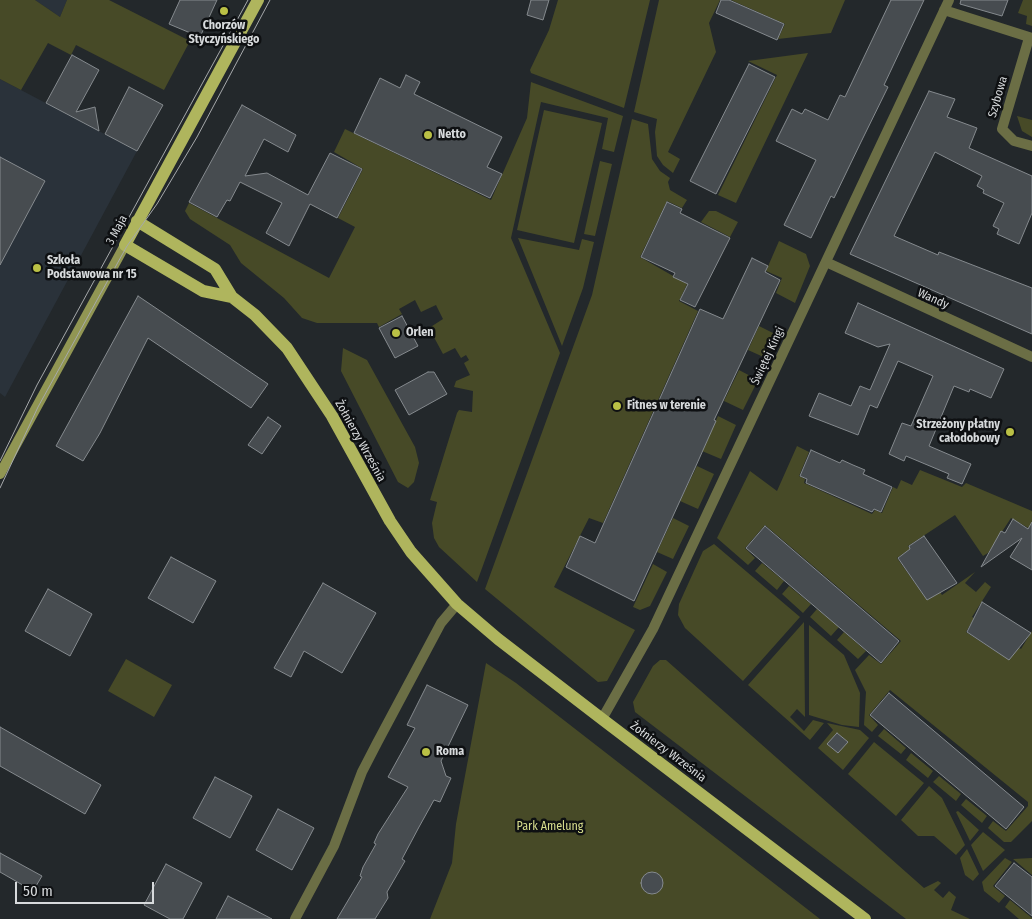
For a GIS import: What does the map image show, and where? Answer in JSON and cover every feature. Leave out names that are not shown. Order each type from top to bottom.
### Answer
[{"type":"main road","name":"3 Maja","points":[[125,245],[258,0]]},
{"type":"main road","name":"Żołnierzy Września","points":[[137,221],[215,269],[232,297],[255,315],[287,348],[324,402],[395,529],[411,552],[457,604],[498,639],[865,919]]},
{"type":"main road","name":"Żołnierzy Września","points":[[125,245],[203,290],[232,297]]},
{"type":"street","name":"Świętej Kingi","points":[[602,719],[653,629],[949,0]]},
{"type":"street","name":"Szybowa","points":[[944,10],[1030,38],[1002,129],[1014,141],[1032,146]]},
{"type":"street","name":"3 Maja","points":[[0,474],[125,245]]},
{"type":"street","name":"Wandy","points":[[826,262],[1032,357]]},
{"type":"street","points":[[295,919],[334,846],[355,789],[373,750],[441,623],[457,604]]},
{"type":"shaded area","points":[[35,0],[67,0],[60,17]]},
{"type":"shaded area","name":"Szkoła Podstawowa nr 15","points":[[0,79],[137,151],[5,397],[0,393]]},
{"type":"green space","points":[[0,0],[35,0],[60,17],[67,0],[109,0],[190,41],[164,90],[76,45],[71,55],[48,43],[21,90],[0,79]]},
{"type":"green space","points":[[558,0],[650,0],[624,108],[531,73],[530,70],[549,30]]},
{"type":"green space","points":[[659,0],[720,0],[709,23],[716,52],[668,152],[680,159],[673,173],[663,165],[657,156],[655,132],[657,119],[634,112]]},
{"type":"green space","points":[[731,0],[845,0],[831,33],[778,39],[785,24]]},
{"type":"green space","points":[[1023,0],[1032,0],[1032,26],[1026,24],[1027,16],[1018,13]]},
{"type":"green space","points":[[808,53],[736,203],[718,195],[777,75],[748,61]]},
{"type":"green space","points":[[531,82],[623,116],[614,152],[602,149],[608,118],[541,102],[511,238],[560,353],[477,582],[439,547],[434,538],[432,523],[437,502],[430,500],[457,413],[459,410],[472,412],[473,391],[454,387],[456,381],[470,375],[464,363],[469,360],[466,355],[461,358],[455,348],[443,354],[429,328],[443,319],[436,305],[421,312],[415,300],[399,309],[402,314],[379,327],[377,323],[317,323],[302,318],[284,298],[241,263],[230,245],[190,219],[185,211],[189,203],[329,278],[355,227],[338,218],[363,169],[334,152],[345,129],[491,200],[527,118]]},
{"type":"green space","points":[[544,110],[602,123],[574,243],[517,230]]},
{"type":"green space","points":[[1017,116],[1032,120],[1032,137],[1022,131]]},
{"type":"green space","points":[[632,119],[648,124],[652,159],[660,171],[670,178],[668,182],[670,190],[687,200],[682,208],[667,201],[640,257],[687,284],[679,301],[698,311],[603,523],[589,518],[554,587],[635,630],[607,681],[598,682],[485,589],[592,295]]},
{"type":"green space","points":[[600,161],[612,164],[595,236],[584,234]]},
{"type":"green space","points":[[709,211],[716,211],[738,222],[730,237],[701,222]]},
{"type":"green space","points":[[518,238],[579,250],[582,239],[594,242],[583,288],[562,346]]},
{"type":"green space","points":[[779,241],[806,254],[810,266],[795,303],[776,293],[782,278],[766,271]]},
{"type":"green space","points":[[759,326],[779,336],[768,359],[748,350]]},
{"type":"green space","points":[[343,348],[367,360],[415,447],[419,463],[414,482],[408,488],[398,482],[341,371]]},
{"type":"green space","points":[[739,370],[758,380],[743,410],[724,401]]},
{"type":"green space","points":[[718,416],[736,425],[721,459],[702,451]]},
{"type":"green space","points":[[797,446],[809,452],[799,476],[805,479],[804,483],[872,514],[875,510],[882,513],[893,487],[897,489],[901,480],[912,485],[920,470],[962,487],[966,483],[1032,511],[1032,530],[1011,518],[988,553],[983,556],[955,515],[908,546],[910,549],[897,558],[927,600],[940,592],[942,595],[975,572],[965,583],[976,592],[985,582],[991,587],[972,617],[974,618],[966,632],[1009,660],[1018,647],[1021,649],[1032,631],[1032,821],[1011,842],[1004,842],[988,828],[993,821],[1006,831],[1028,806],[1028,802],[890,690],[869,715],[878,725],[872,732],[864,725],[866,692],[855,670],[869,655],[881,664],[901,641],[765,525],[745,548],[755,558],[748,565],[717,538],[750,471],[777,491]]},
{"type":"green space","points":[[697,466],[714,474],[698,509],[680,501]]},
{"type":"green space","points":[[673,518],[689,526],[673,559],[657,552]]},
{"type":"green space","points":[[714,544],[800,617],[743,681],[685,628],[678,615],[679,604],[703,551]]},
{"type":"green space","points":[[762,563],[784,581],[777,590],[755,571]]},
{"type":"green space","points":[[653,564],[667,572],[650,606],[640,610],[633,607]]},
{"type":"green space","points":[[789,586],[811,604],[803,613],[782,594]]},
{"type":"green space","points":[[817,609],[839,627],[831,636],[810,617]]},
{"type":"green space","points":[[804,622],[805,717],[797,709],[790,717],[804,731],[813,720],[824,723],[810,740],[748,685]]},
{"type":"green space","points":[[809,625],[844,655],[860,693],[859,727],[842,725],[809,715]]},
{"type":"green space","points":[[844,632],[866,651],[858,659],[837,640]]},
{"type":"green space","points":[[126,659],[172,685],[154,717],[108,691]]},
{"type":"green space","points":[[660,660],[666,660],[924,888],[938,881],[941,883],[934,890],[943,898],[949,891],[956,897],[951,910],[970,919],[906,919],[635,712],[633,702],[653,666]]},
{"type":"green space","name":"Park Amelung","points":[[486,663],[516,683],[820,919],[430,919],[452,863],[456,824]]},
{"type":"green space","points":[[827,723],[860,730],[869,738],[843,770],[818,748],[833,730]]},
{"type":"green space","points":[[884,729],[906,748],[901,754],[878,736]]},
{"type":"green space","points":[[874,742],[924,783],[896,816],[848,774]]},
{"type":"green space","points":[[911,753],[933,771],[928,778],[906,760]]},
{"type":"green space","points":[[939,776],[961,794],[956,801],[933,782]]},
{"type":"green space","points":[[929,786],[942,798],[965,845],[956,855],[934,836],[918,836],[901,820]]},
{"type":"green space","points":[[966,799],[987,816],[982,823],[961,805]]},
{"type":"green space","points":[[958,811],[979,830],[970,841],[956,812]]},
{"type":"green space","points":[[983,832],[1005,850],[983,871],[971,845]]},
{"type":"green space","points":[[967,849],[979,874],[973,881],[965,875],[960,858]]},
{"type":"green space","points":[[1005,858],[1012,862],[993,886],[1005,896],[999,903],[984,891],[982,882]]},
{"type":"green space","points":[[1032,858],[1032,875],[1013,859]]},
{"type":"green space","points":[[1010,900],[1032,919],[1019,919],[1005,907]]},
{"type":"building","points":[[180,0],[217,0],[200,37],[169,24]]},
{"type":"building","points":[[531,0],[549,0],[543,20],[527,15]]},
{"type":"building","points":[[721,0],[729,0],[784,24],[777,40],[716,13]]},
{"type":"building","points":[[891,0],[924,0],[884,85],[888,87],[834,198],[831,196],[811,238],[784,225],[816,160],[776,141],[792,109],[802,114],[805,109],[828,120],[840,95],[845,97]]},
{"type":"building","points":[[961,0],[1008,0],[1002,16],[960,4]]},
{"type":"building","points":[[72,55],[99,70],[76,112],[95,107],[99,131],[46,103]]},
{"type":"building","points":[[749,64],[775,77],[716,194],[690,181]]},
{"type":"building","name":"Netto","points":[[406,75],[420,82],[414,94],[502,137],[487,167],[502,174],[490,198],[354,133],[380,78],[400,88]]},
{"type":"building","points":[[129,87],[163,105],[137,151],[105,134]]},
{"type":"building","points":[[929,91],[955,99],[947,117],[977,128],[969,148],[1032,176],[1032,213],[1019,244],[997,234],[999,229],[993,226],[1004,203],[983,193],[984,190],[977,186],[982,176],[935,152],[894,236],[938,255],[939,252],[1032,288],[1032,334],[850,254]]},
{"type":"building","points":[[242,105],[296,135],[288,152],[264,139],[245,176],[267,173],[308,195],[330,153],[362,169],[337,218],[310,204],[289,246],[266,233],[282,203],[240,182],[230,201],[227,200],[217,217],[189,202]]},
{"type":"building","points":[[0,157],[45,181],[0,265]]},
{"type":"building","points":[[667,202],[682,209],[680,213],[730,238],[695,307],[680,300],[688,284],[673,277],[675,273],[641,257]]},
{"type":"building","points":[[752,258],[768,266],[765,272],[780,280],[714,420],[716,421],[634,601],[566,567],[580,536],[595,543],[700,309],[723,319]]},
{"type":"building","points":[[138,296],[268,384],[251,408],[148,338],[100,433],[83,461],[56,446]]},
{"type":"building","points":[[858,303],[1004,369],[991,398],[970,389],[969,392],[954,386],[929,446],[971,464],[962,484],[947,478],[949,474],[906,456],[904,461],[889,454],[902,423],[911,426],[933,376],[898,361],[877,408],[870,405],[858,435],[809,416],[819,393],[851,406],[860,386],[870,390],[890,344],[878,347],[845,333]]},
{"type":"building","points":[[402,316],[418,346],[395,358],[379,328]]},
{"type":"building","points":[[428,372],[434,372],[447,394],[409,415],[395,390]]},
{"type":"building","points":[[268,417],[281,426],[262,454],[248,445]]},
{"type":"building","points":[[811,450],[840,463],[842,460],[865,470],[863,474],[892,487],[881,512],[874,509],[872,512],[806,483],[807,479],[800,476]]},
{"type":"building","points":[[1013,519],[1028,529],[1032,522],[1032,570],[1010,557],[1022,538],[981,567],[1001,531],[1005,533]]},
{"type":"building","points":[[765,526],[899,641],[881,663],[746,548]]},
{"type":"building","points":[[924,536],[957,583],[927,600],[898,558],[910,549],[909,546]]},
{"type":"building","points":[[171,557],[216,581],[193,623],[148,598]]},
{"type":"building","points":[[323,583],[376,613],[342,673],[304,651],[291,677],[274,668]]},
{"type":"building","points":[[48,589],[92,614],[70,656],[25,631]]},
{"type":"building","points":[[982,602],[1031,633],[1009,660],[967,632]]},
{"type":"building","points":[[427,685],[468,705],[441,761],[446,776],[451,778],[440,802],[434,800],[419,827],[402,859],[405,861],[387,892],[388,898],[375,919],[337,919],[362,877],[360,876],[363,867],[376,844],[374,843],[378,834],[408,787],[388,777],[415,728],[407,725]]},
{"type":"building","points":[[889,693],[1024,807],[1006,829],[870,715]]},
{"type":"building","points":[[0,727],[101,785],[85,814],[0,766]]},
{"type":"building","points":[[837,733],[848,742],[838,753],[827,744]]},
{"type":"building","points":[[215,777],[252,796],[230,838],[193,818]]},
{"type":"building","points":[[278,809],[314,828],[292,870],[256,850]]},
{"type":"building","points":[[0,853],[42,876],[33,891],[0,872]]},
{"type":"building","points":[[1014,863],[1032,877],[1032,916],[995,886]]},
{"type":"building","points":[[166,864],[202,883],[183,919],[170,919],[144,905]]},
{"type":"building","points":[[652,872],[662,879],[663,883],[656,893],[652,894],[642,887],[641,883],[648,873]]},
{"type":"building","points":[[228,896],[272,919],[216,919]]},
{"type":"tram line","points":[[0,461],[37,385],[248,0]]},
{"type":"tram line","points":[[0,488],[38,407],[102,291],[127,246],[157,204],[197,137],[270,0]]},
{"type":"place","name":"Chorzów Styczyńskiego","points":[[224,11]]},
{"type":"place","name":"Netto","points":[[428,135]]},
{"type":"place","name":"Szkoła Podstawowa nr 15","points":[[37,268]]},
{"type":"place","name":"Orlen","points":[[396,333]]},
{"type":"place","name":"Fitnes w terenie","points":[[617,406]]},
{"type":"place","name":"Strzeżony płatny całodobowy","points":[[1010,432]]},
{"type":"place","name":"Roma","points":[[426,752]]}]
